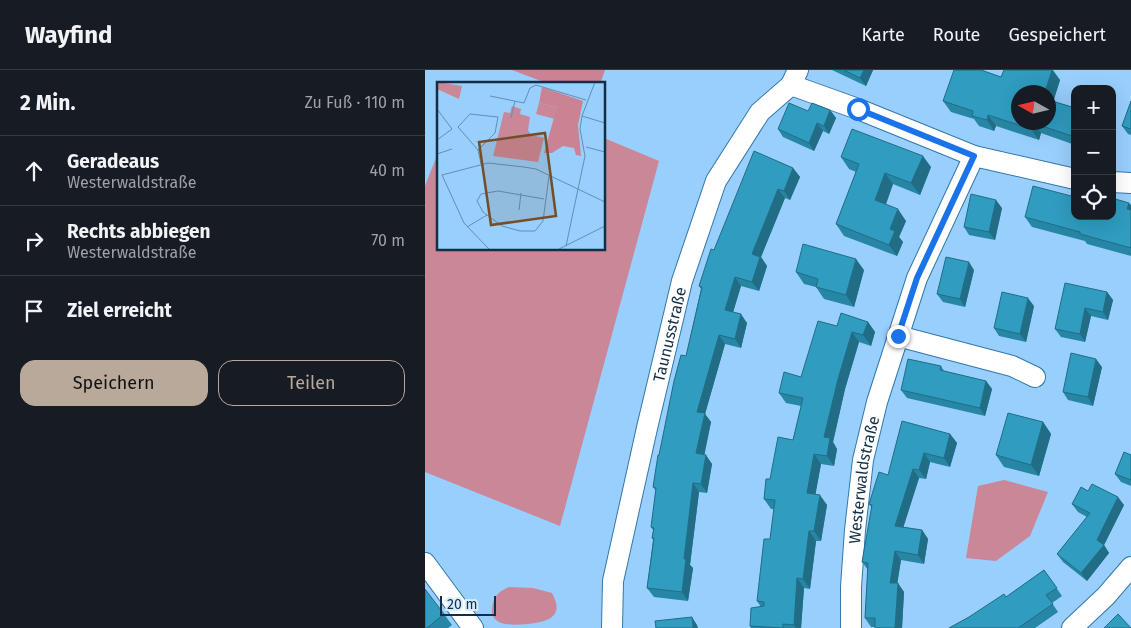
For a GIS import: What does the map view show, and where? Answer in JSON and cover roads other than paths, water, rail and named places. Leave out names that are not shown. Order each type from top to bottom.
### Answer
[{"type":"street","points":[[795,78],[858,109],[974,156],[1071,178]]},
{"type":"street","name":"Taunusstraße","points":[[612,628],[613,581],[649,419],[682,281],[715,181],[760,112],[795,78]]},
{"type":"street","name":"Westerwaldstraße","points":[[851,628],[854,540],[863,460],[877,402],[917,278],[974,156]]},
{"type":"street","points":[[1116,182],[1131,183]]},
{"type":"street","points":[[898,336],[1011,366],[1035,377]]},
{"type":"street","points":[[425,564],[473,628]]},
{"type":"street","points":[[1073,628],[1106,596],[1131,567]]}]
